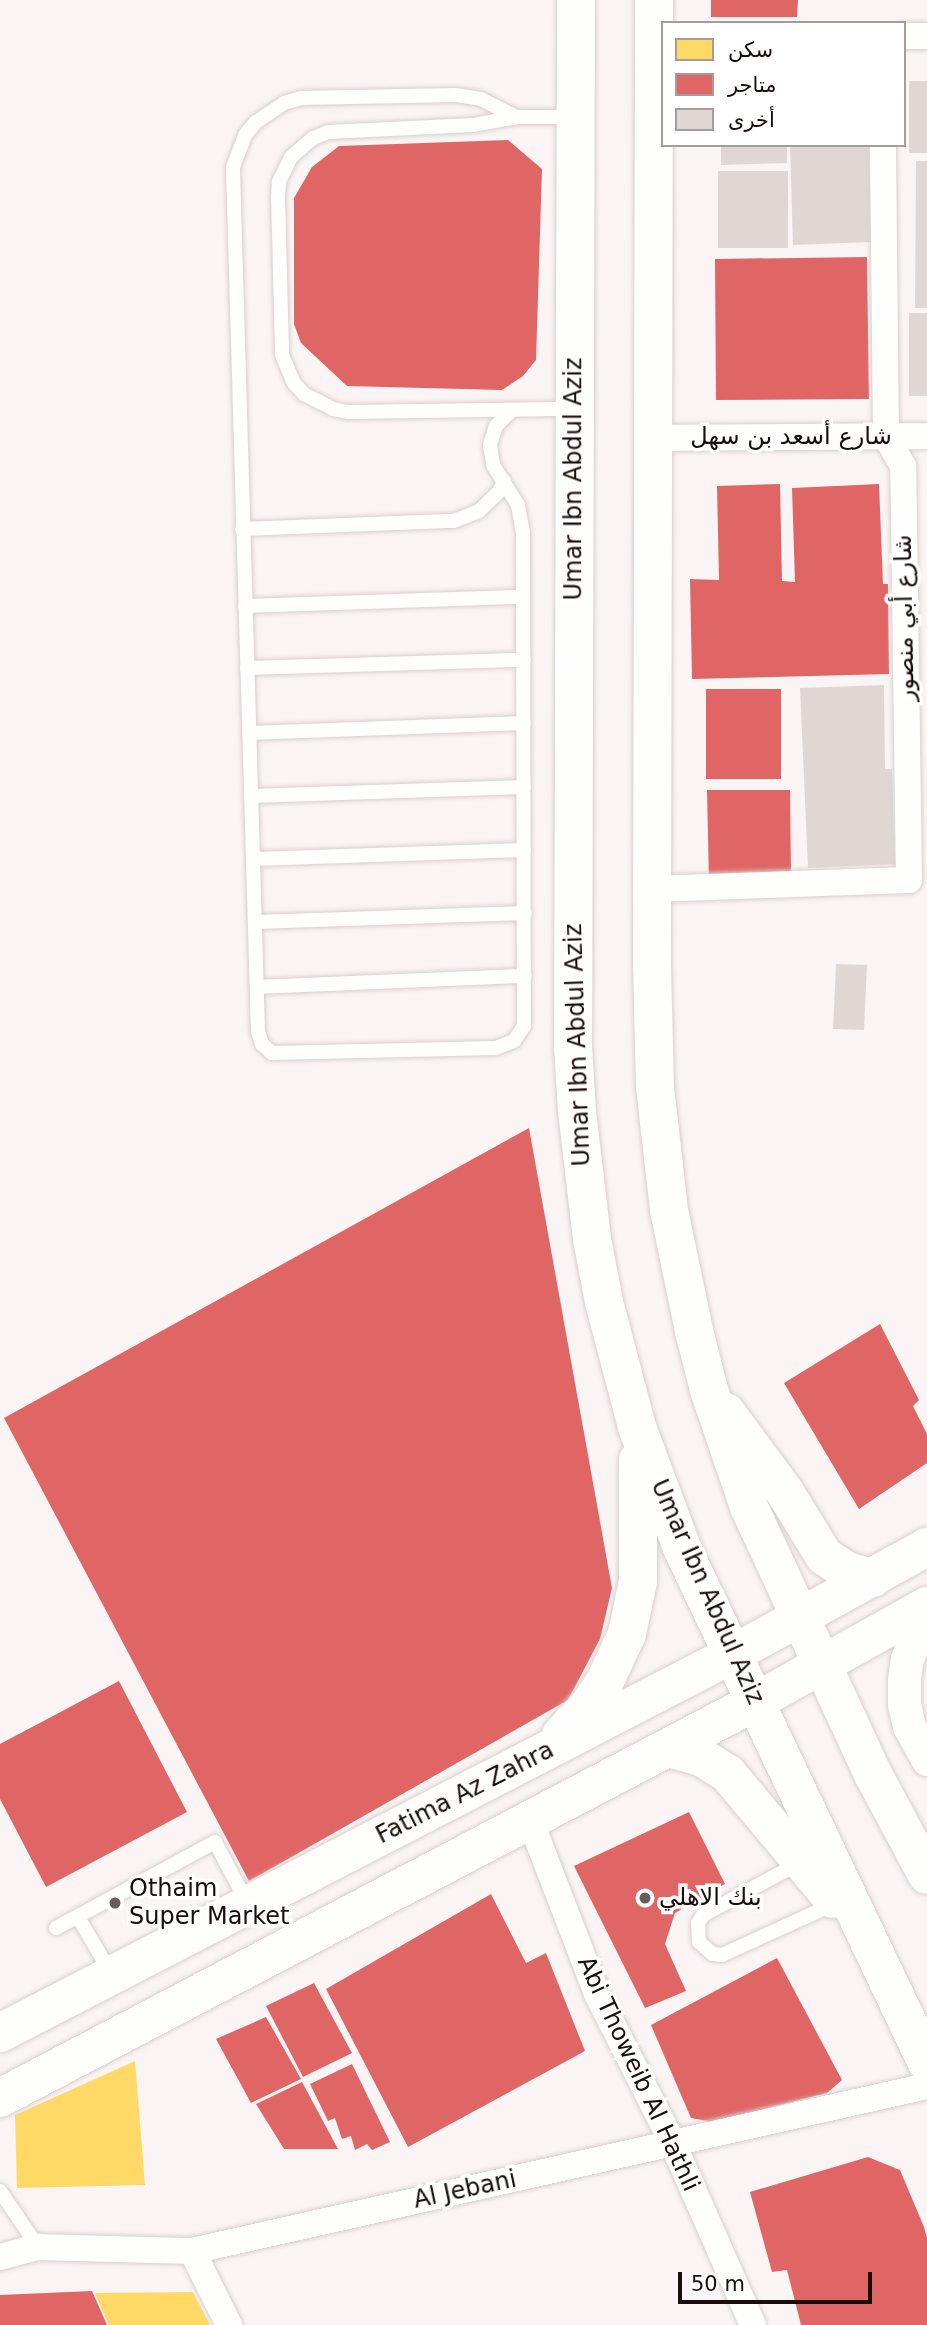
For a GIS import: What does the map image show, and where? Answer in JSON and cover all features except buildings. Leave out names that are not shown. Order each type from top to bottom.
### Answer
[{"type":"main road","name":"Umar Ibn Abdul Aziz","points":[[576,0],[573,1020],[577,1111],[592,1239],[604,1302],[637,1427],[682,1548],[927,2063]]},
{"type":"main road","points":[[654,0],[658,43],[652,1026],[661,1149],[680,1270],[709,1390],[749,1507],[874,1776],[927,1875]]},
{"type":"main road","points":[[709,1390],[785,1492],[824,1556],[847,1571],[873,1578]]},
{"type":"main road","points":[[545,1751],[589,1705],[604,1683],[627,1634],[634,1608],[640,1555],[637,1427]]},
{"type":"main road","name":"Fatima Az Zahra","points":[[0,2033],[733,1654],[927,1548]]},
{"type":"main road","points":[[0,2098],[669,1748],[927,1606]]},
{"type":"main road","points":[[669,1748],[701,1757],[728,1774],[868,1941]]},
{"type":"street","points":[[906,36],[927,36]]},
{"type":"street","name":"شارع أبي منصور","points":[[652,889],[909,880],[903,466],[886,437],[883,147]]},
{"type":"street","name":"شارع أسعد بن سهل","points":[[655,438],[927,436]]},
{"type":"street","points":[[927,1615],[907,1658],[904,1692],[909,1726],[927,1759]]},
{"type":"street","name":"Abi Thoweib Al Hathli","points":[[530,1821],[597,1994],[673,2144],[753,2325]]},
{"type":"street","name":"Al Jebani","points":[[0,2257],[38,2247],[192,2251],[927,2086]]},
{"type":"street","points":[[192,2251],[229,2325]]},
{"type":"lane","points":[[512,410],[496,426],[490,445],[494,465],[512,492],[521,518],[524,660],[524,1026],[514,1041],[496,1048],[272,1053],[259,1038],[233,167],[246,135],[269,111],[301,98],[456,95],[481,99],[516,117]]},
{"type":"lane","points":[[575,117],[516,117],[472,125],[328,132],[313,138],[290,157],[279,182],[278,197],[282,355],[290,376],[304,394],[333,409],[349,412],[575,409]]},
{"type":"lane","points":[[242,529],[454,521],[479,511],[499,492],[504,481]]},
{"type":"lane","points":[[245,606],[523,597]]},
{"type":"lane","points":[[247,668],[524,660]]},
{"type":"lane","points":[[249,733],[524,723]]},
{"type":"lane","points":[[251,796],[524,787]]},
{"type":"lane","points":[[253,859],[524,850]]},
{"type":"lane","points":[[255,922],[524,913]]},
{"type":"lane","points":[[257,987],[525,976]]},
{"type":"lane","points":[[57,1928],[215,1842],[249,1905]]},
{"type":"lane","points":[[802,1862],[703,1915],[698,1923],[699,1942],[713,1954],[731,1953],[836,1903]]},
{"type":"lane","points":[[78,1917],[112,1976]]},
{"type":"lane","points":[[0,2191],[38,2247]]},
{"type":"place","name":"بنك الاهلي","points":[[645,1898]]},
{"type":"place","name":"Othaim Super Market","points":[[115,1903]]}]
